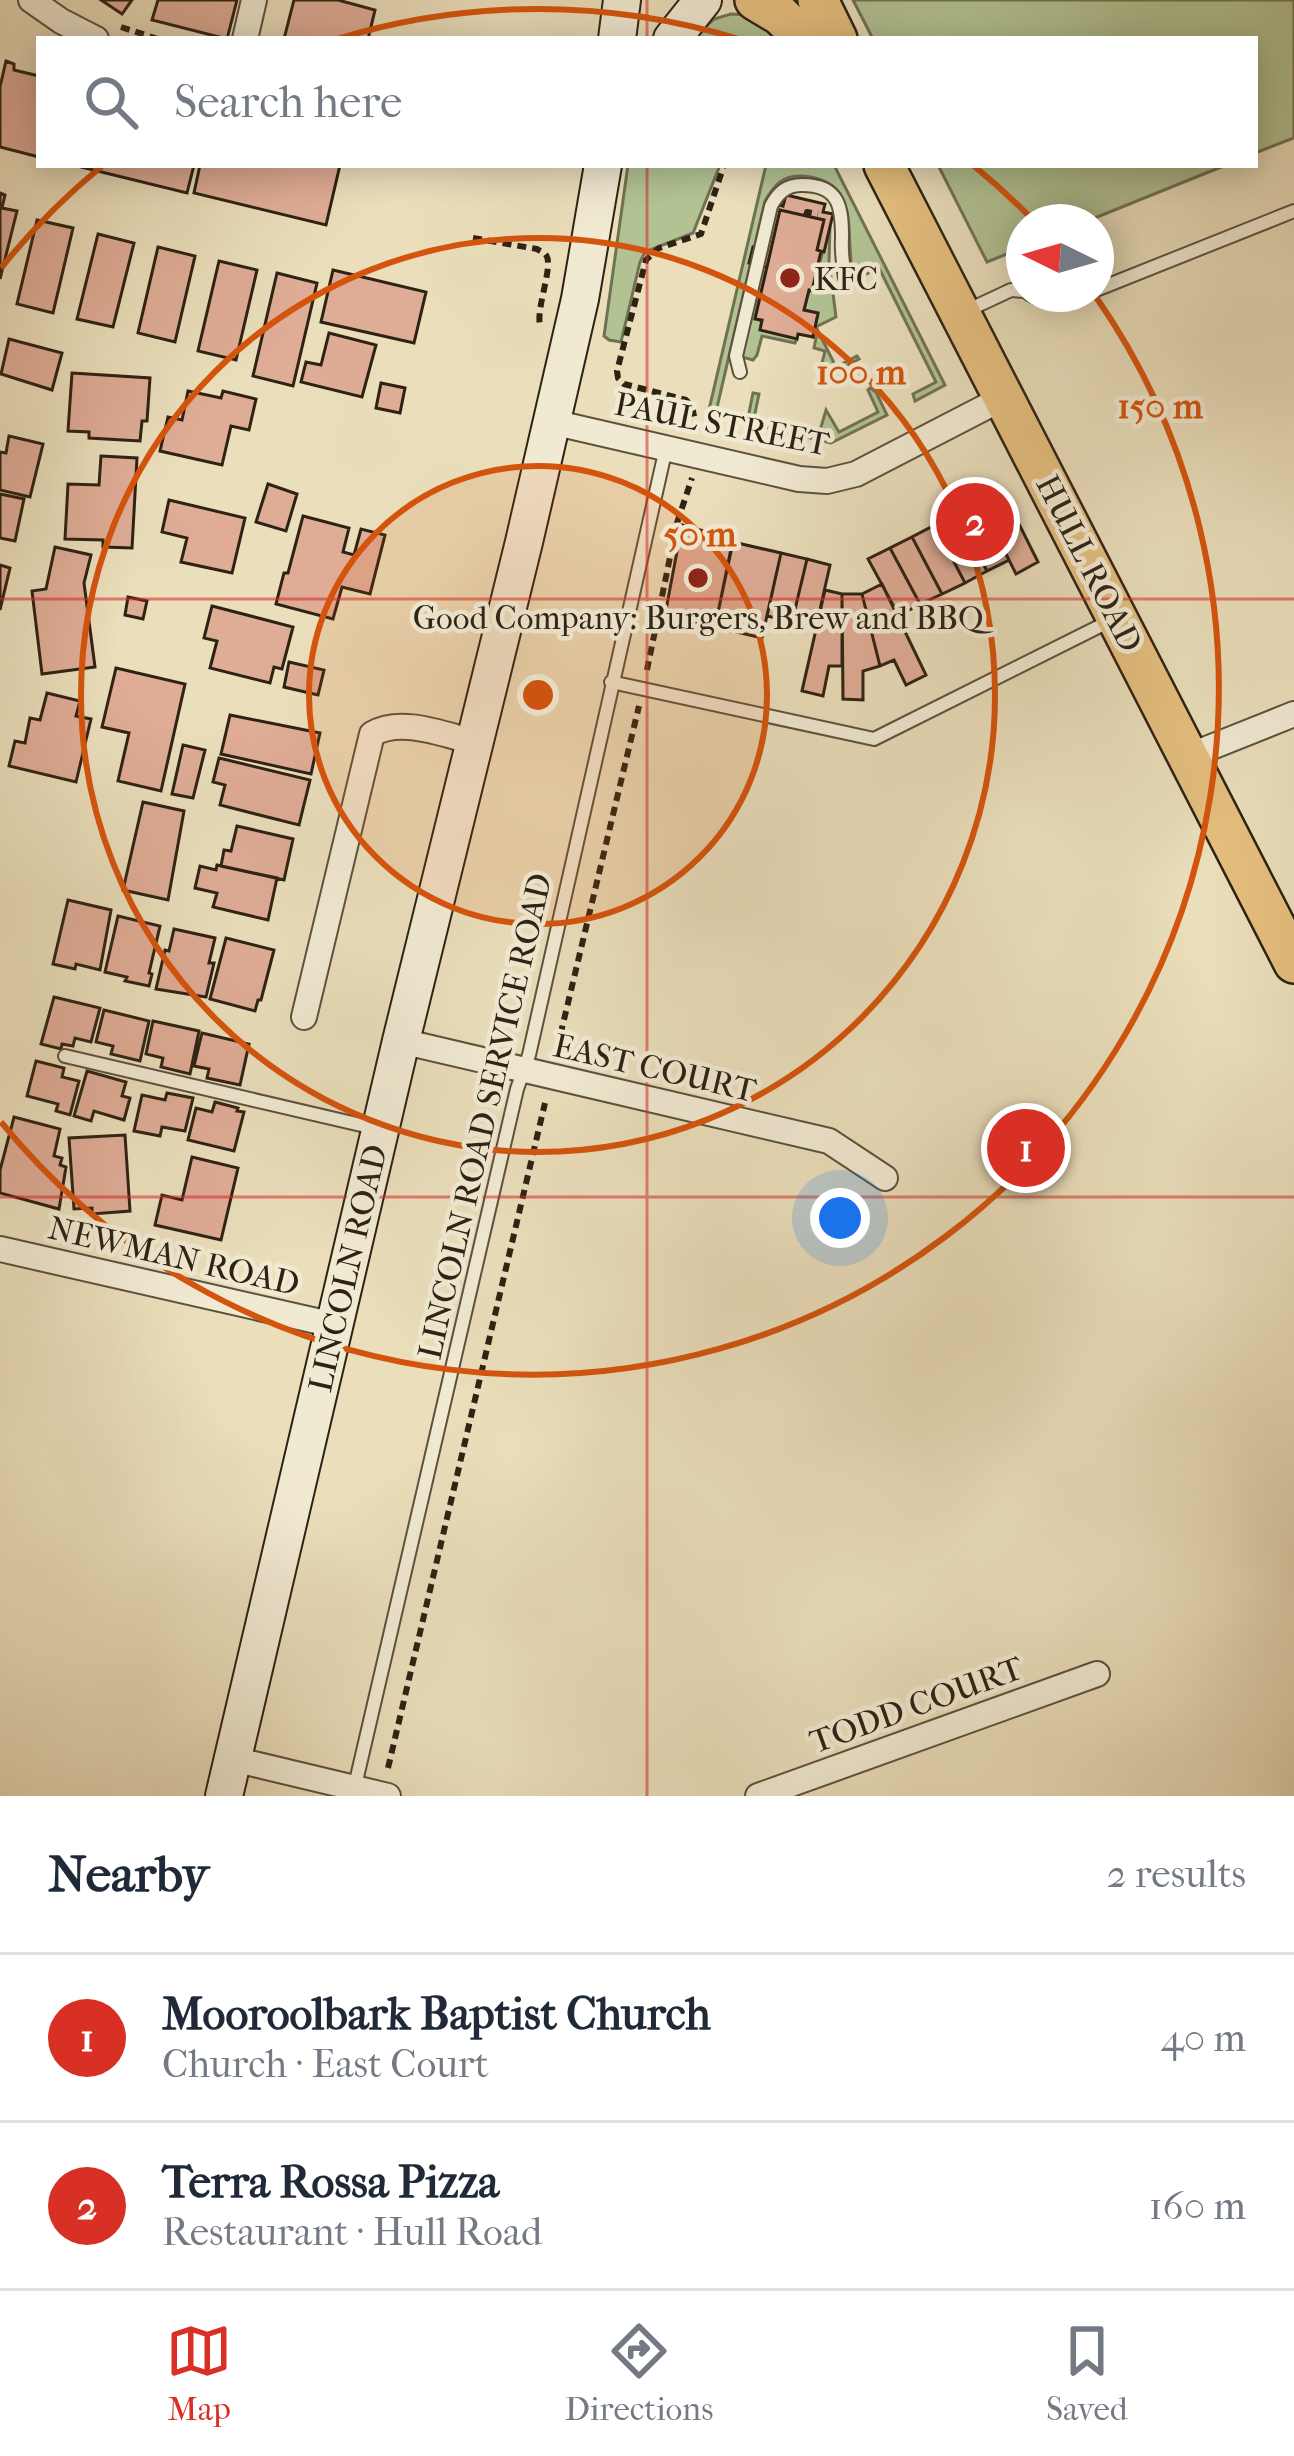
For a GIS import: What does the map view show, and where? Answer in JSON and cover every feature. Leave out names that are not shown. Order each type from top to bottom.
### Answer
[{"type":"main road","points":[[616,36],[622,0]]},
{"type":"main road","points":[[674,36],[703,0]]},
{"type":"main road","points":[[755,0],[802,36]]},
{"type":"main road","points":[[818,0],[836,36]]},
{"type":"main road","name":"HULL ROAD","points":[[886,168],[1294,963]]},
{"type":"main road","name":"LINCOLN ROAD","points":[[224,1796],[552,422],[604,171]]},
{"type":"street","points":[[31,0],[90,36]]},
{"type":"street","points":[[245,36],[254,0]]},
{"type":"street","name":"PAUL STREET","points":[[552,422],[814,481],[839,479],[884,462],[1004,398]]},
{"type":"street","points":[[1189,756],[1294,714]]},
{"type":"street","points":[[304,1017],[372,734],[385,727],[416,728],[474,742]]},
{"type":"street","name":"EAST COURT","points":[[401,1041],[829,1141],[885,1178]]},
{"type":"street","name":"NEWMAN ROAD","points":[[0,1249],[334,1325]]},
{"type":"street","name":"TODD COURT","points":[[758,1796],[1097,1673]]},
{"type":"street","points":[[233,1759],[353,1792],[388,1796]]},
{"type":"lane","points":[[740,372],[736,356],[771,206],[782,191],[806,185],[831,194],[840,204],[845,278]]},
{"type":"lane","points":[[1114,283],[1294,211]]},
{"type":"lane","points":[[960,314],[1006,292]]},
{"type":"lane","name":"LINCOLN ROAD SERVICE ROAD","points":[[353,1792],[530,1055],[666,447]]},
{"type":"lane","points":[[611,682],[874,739],[1118,617]]},
{"type":"lane","points":[[65,1056],[380,1129]]},
{"type":"green space","points":[[853,0],[1294,0],[1294,138],[1258,152],[1258,36],[871,36]]},
{"type":"green space","points":[[750,15],[782,36],[696,36],[714,19]]},
{"type":"green space","points":[[628,168],[719,168],[693,233],[645,252],[621,342],[604,336]]},
{"type":"green space","points":[[765,168],[836,168],[945,385],[915,401],[913,394],[936,382],[879,268],[853,275],[843,198],[821,180],[795,176],[780,182],[765,201],[715,416],[708,414]]},
{"type":"green space","points":[[940,168],[1219,168],[1114,210],[1114,204],[1006,204],[1006,254],[987,262]]},
{"type":"green space","points":[[830,226],[836,317],[816,327],[836,367],[859,359],[826,377],[819,375],[825,351],[814,348],[813,337],[818,314],[804,310]]},
{"type":"green space","points":[[763,266],[767,267],[755,318],[797,339],[795,343],[762,336],[753,360],[742,357]]},
{"type":"green space","points":[[870,388],[887,415],[831,443],[747,423],[753,393],[759,394],[754,418],[819,434],[826,410],[839,432],[878,412]]},
{"type":"building","points":[[101,0],[132,0],[122,14]]},
{"type":"building","points":[[158,0],[237,0],[228,36],[152,20]]},
{"type":"building","points":[[294,0],[338,0],[375,10],[369,36],[285,36]]},
{"type":"building","points":[[6,61],[14,64],[14,70],[36,75],[36,156],[0,147],[0,87]]},
{"type":"building","points":[[85,168],[193,168],[187,193]]},
{"type":"building","points":[[199,168],[339,168],[326,225],[194,193]]},
{"type":"building","points":[[0,193],[5,195],[2,208],[17,211],[0,279]]},
{"type":"building","points":[[786,195],[825,204],[823,212],[833,214],[824,252],[817,250],[824,220],[780,210],[767,267],[749,263],[753,247],[767,250],[777,204],[783,206]]},
{"type":"building","name":"KFC","points":[[780,210],[824,220],[817,250],[821,251],[804,310],[818,313],[813,337],[798,334],[797,339],[760,330],[762,320],[755,319]]},
{"type":"building","points":[[37,220],[73,228],[53,313],[17,304]]},
{"type":"building","points":[[98,234],[134,243],[113,327],[77,319]]},
{"type":"building","points":[[158,247],[195,256],[175,342],[138,333]]},
{"type":"building","points":[[219,261],[257,270],[236,360],[198,351]]},
{"type":"building","points":[[333,270],[426,292],[414,343],[321,322]]},
{"type":"building","points":[[277,273],[317,283],[293,386],[253,376]]},
{"type":"building","points":[[329,333],[376,345],[362,397],[301,382],[306,362],[321,365]]},
{"type":"building","points":[[9,339],[62,353],[52,390],[1,374]]},
{"type":"building","points":[[72,373],[150,378],[147,421],[142,421],[140,441],[89,438],[89,432],[68,431]]},
{"type":"building","points":[[381,383],[405,388],[400,413],[376,408]]},
{"type":"building","points":[[188,391],[221,398],[223,391],[256,399],[249,430],[231,426],[222,465],[160,451],[168,417],[182,420]]},
{"type":"building","points":[[9,436],[43,444],[30,497],[0,490],[0,452],[6,453]]},
{"type":"building","points":[[101,456],[137,458],[132,548],[103,547],[103,540],[65,539],[68,484],[99,485]]},
{"type":"building","points":[[268,484],[297,494],[286,531],[256,522]]},
{"type":"building","points":[[1002,490],[1038,562],[1016,574],[980,502]]},
{"type":"building","points":[[0,494],[24,499],[15,541],[0,538]]},
{"type":"building","points":[[169,500],[245,518],[232,573],[181,562],[187,538],[162,532]]},
{"type":"building","points":[[980,502],[1009,560],[987,571],[957,514]]},
{"type":"building","points":[[957,514],[987,571],[965,583],[935,525]]},
{"type":"building","points":[[303,516],[349,528],[343,552],[354,555],[361,529],[385,535],[370,594],[342,587],[333,619],[276,604]]},
{"type":"building","name":"Good Company: Burgers, Brew and BBQ","points":[[682,525],[733,539],[715,627],[665,615]]},
{"type":"building","points":[[935,525],[965,583],[942,594],[912,537]]},
{"type":"building","points":[[912,537],[942,594],[920,604],[890,548]]},
{"type":"building","points":[[733,542],[781,553],[762,638],[715,627]]},
{"type":"building","points":[[55,547],[91,555],[84,583],[95,667],[42,674],[32,591],[46,589]]},
{"type":"building","points":[[890,548],[920,604],[899,616],[868,559]]},
{"type":"building","points":[[781,553],[807,559],[792,622],[767,616]]},
{"type":"building","points":[[807,559],[830,565],[816,627],[792,622]]},
{"type":"building","points":[[0,565],[10,568],[0,610]]},
{"type":"building","points":[[882,584],[926,675],[906,685],[894,660],[880,666],[862,594]]},
{"type":"building","points":[[825,590],[842,594],[842,666],[829,666],[823,696],[802,691]]},
{"type":"building","points":[[842,594],[862,594],[880,666],[863,671],[863,700],[843,699]]},
{"type":"building","points":[[128,597],[147,601],[143,619],[125,615]]},
{"type":"building","points":[[212,606],[293,627],[282,669],[274,667],[270,683],[210,668],[217,641],[204,638]]},
{"type":"building","points":[[289,662],[324,670],[318,695],[284,687]]},
{"type":"building","points":[[116,668],[185,684],[161,791],[118,781],[129,733],[102,727]]},
{"type":"building","points":[[47,693],[80,701],[76,716],[91,719],[76,782],[9,766],[15,741],[25,743],[30,718],[40,720]]},
{"type":"building","points":[[230,715],[320,733],[311,774],[221,754]]},
{"type":"building","points":[[183,745],[205,750],[193,798],[172,794]]},
{"type":"building","points":[[219,758],[310,780],[299,825],[220,805],[225,785],[213,782]]},
{"type":"building","points":[[143,802],[184,811],[168,900],[123,890]]},
{"type":"building","points":[[237,826],[293,839],[284,880],[221,866],[224,850],[231,851]]},
{"type":"building","points":[[217,865],[277,878],[268,920],[213,907],[217,893],[195,888],[200,866],[216,870]]},
{"type":"building","points":[[68,900],[111,910],[100,970],[53,964]]},
{"type":"building","points":[[118,916],[160,926],[149,986],[105,972]]},
{"type":"building","points":[[174,929],[215,938],[206,997],[156,989]]},
{"type":"building","points":[[226,938],[274,950],[255,1011],[210,999]]},
{"type":"building","points":[[54,997],[100,1008],[91,1042],[75,1038],[73,1046],[62,1044],[61,1049],[41,1044]]},
{"type":"building","points":[[104,1010],[149,1021],[140,1061],[111,1054],[113,1046],[96,1042]]},
{"type":"building","points":[[153,1021],[199,1031],[190,1074],[161,1067],[163,1058],[146,1054]]},
{"type":"building","points":[[202,1033],[249,1044],[240,1085],[207,1078],[209,1069],[194,1066]]},
{"type":"building","points":[[36,1061],[64,1068],[62,1077],[79,1081],[70,1115],[56,1111],[58,1104],[27,1096]]},
{"type":"building","points":[[87,1071],[126,1082],[122,1096],[130,1098],[124,1120],[94,1111],[91,1121],[74,1116]]},
{"type":"building","points":[[167,1093],[193,1098],[185,1131],[162,1127],[160,1136],[134,1131],[142,1095],[165,1100]]},
{"type":"building","points":[[215,1102],[244,1112],[234,1151],[188,1140],[196,1108],[212,1112]]},
{"type":"building","points":[[14,1117],[60,1129],[54,1156],[62,1158],[60,1165],[66,1167],[59,1209],[0,1193],[0,1170]]},
{"type":"building","points":[[125,1135],[130,1211],[92,1214],[92,1208],[74,1209],[69,1138]]},
{"type":"building","points":[[192,1157],[238,1168],[221,1240],[155,1225],[162,1195],[182,1200]]},
{"type":"place","name":"KFC","points":[[790,278]]},
{"type":"place","name":"Terra Rossa Pizza","points":[[975,522]]},
{"type":"place","name":"Good Company: Burgers, Brew and BBQ","points":[[698,578]]},
{"type":"place","name":"Mooroolbark Baptist Church","points":[[1026,1148]]}]
